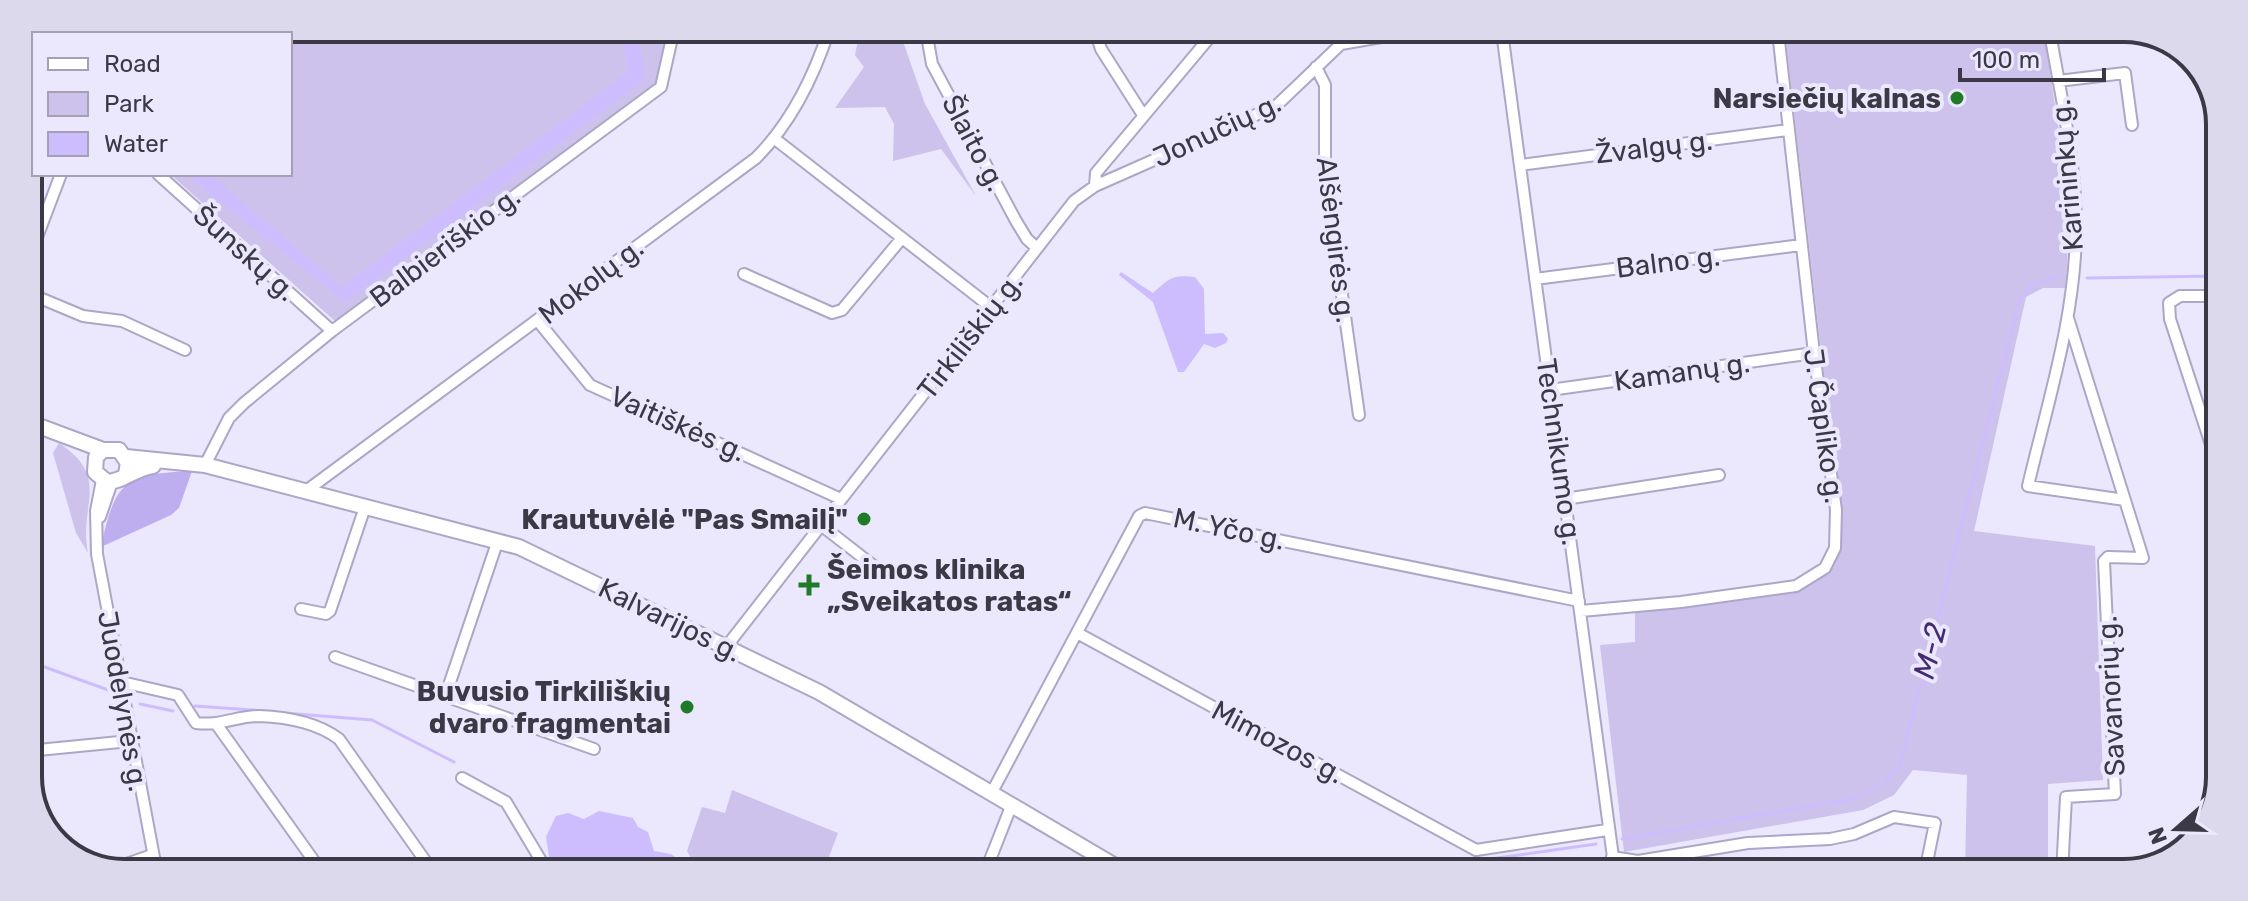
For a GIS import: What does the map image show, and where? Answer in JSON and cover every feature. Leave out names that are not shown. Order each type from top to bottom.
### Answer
[{"type":"main road","points":[[42,427],[98,456],[119,450],[126,457],[126,474],[107,481],[95,472],[98,456]]},
{"type":"main road","name":"Kalvarijos g.","points":[[126,457],[205,465],[498,540],[819,692],[1104,859]]},
{"type":"main road","name":"Kalvarijos g.","points":[[126,474],[181,461]]},
{"type":"street","name":"Balbieriškio g.","points":[[205,465],[229,418],[332,331],[661,87],[671,42]]},
{"type":"street","name":"Mokolų g.","points":[[306,491],[756,158],[775,139],[816,70],[825,42]]},
{"type":"street","name":"Šlaito g.","points":[[928,42],[932,64],[1016,221],[1037,248]]},
{"type":"street","points":[[1099,42],[1143,115]]},
{"type":"street","name":"Tirkiliškių g.","points":[[726,647],[1074,201],[1095,186],[1096,173],[1206,42]]},
{"type":"street","name":"Jonučių g.","points":[[1095,186],[1276,106],[1341,44],[1353,42]]},
{"type":"street","name":"Technikumo g.","points":[[1503,42],[1612,857]]},
{"type":"street","name":"J. Čapliko g.","points":[[1580,606],[1681,602],[1796,586],[1825,568],[1838,534],[1779,42]]},
{"type":"street","name":"Karininkų g.","points":[[2052,42],[2076,227],[2068,318]]},
{"type":"street","name":"Alšėngirės g.","points":[[1316,67],[1325,85],[1325,175],[1359,415]]},
{"type":"street","points":[[2058,81],[2125,73],[2132,125]]},
{"type":"street","name":"Žvalgų g.","points":[[1520,165],[1788,130]]},
{"type":"street","points":[[775,139],[992,308]]},
{"type":"street","points":[[42,224],[60,176]]},
{"type":"street","name":"Šunskų g.","points":[[160,176],[332,331]]},
{"type":"street","points":[[744,274],[832,313],[842,310],[902,238]]},
{"type":"street","name":"Balno g.","points":[[1535,279],[1801,245]]},
{"type":"street","points":[[2206,296],[2180,296],[2169,303],[2170,319],[2206,429]]},
{"type":"street","points":[[42,299],[83,316],[122,321],[185,350]]},
{"type":"street","points":[[2068,318],[2125,500],[2028,486],[2068,318]]},
{"type":"street","name":"Vaitiškės g.","points":[[538,321],[590,385],[841,499]]},
{"type":"street","name":"Kamanų g.","points":[[1550,390],[1814,353]]},
{"type":"street","points":[[1565,499],[1719,475]]},
{"type":"street","name":"Juodelynės g.","points":[[107,481],[95,534],[153,859]]},
{"type":"street","name":"Savanorių g.","points":[[2063,859],[2066,797],[2115,794],[2104,561],[2108,557],[2143,558],[2125,500]]},
{"type":"street","points":[[301,609],[326,614],[330,611],[365,507]]},
{"type":"street","name":"M. Yčo g.","points":[[992,792],[1079,634],[1139,516],[1150,512],[1580,606]]},
{"type":"street","points":[[821,525],[884,574]]},
{"type":"street","points":[[446,694],[498,540]]},
{"type":"street","name":"Mimozos g.","points":[[1079,634],[1476,850],[1607,830]]},
{"type":"street","points":[[335,657],[594,749]]},
{"type":"street","points":[[122,682],[178,695],[196,723],[217,725],[258,716],[323,727],[339,739],[424,859]]},
{"type":"street","points":[[217,725],[313,859]]},
{"type":"street","points":[[42,750],[130,741]]},
{"type":"street","points":[[462,778],[506,802],[540,859]]},
{"type":"street","points":[[990,859],[1012,804]]},
{"type":"street","points":[[1650,859],[1748,843],[1830,839],[1854,834],[1894,817],[1935,823],[1928,859]]},
{"type":"street","points":[[141,859],[152,855]]},
{"type":"street","points":[[1612,857],[1625,859]]},
{"type":"green space","points":[[292,42],[665,42],[656,84],[336,322],[172,176],[292,176]]},
{"type":"green space","points":[[858,42],[903,42],[925,104],[976,196],[941,149],[893,161],[894,124],[885,107],[835,108],[864,67],[855,55]]},
{"type":"green space","points":[[1786,42],[2045,42],[2066,192],[2065,288],[2043,288],[2026,297],[1974,531],[2095,546],[2103,780],[2048,784],[2048,859],[1965,859],[1967,775],[1913,770],[1894,795],[1863,810],[1624,852],[1600,645],[1635,642],[1635,611],[1794,591],[1804,587],[1826,571],[1842,536]]},
{"type":"green space","points":[[59,443],[75,456],[89,481],[88,553],[76,533],[53,453]]},
{"type":"green space","points":[[732,790],[838,833],[828,859],[691,859],[687,851],[702,807],[725,813]]},
{"type":"shaded area","points":[[192,471],[179,508],[171,515],[101,547],[112,507],[127,485],[151,475]]},
{"type":"water","points":[[624,42],[640,42],[645,80],[345,302],[188,176],[212,176],[342,287],[628,72]]},
{"type":"water","points":[[1121,272],[1153,293],[1171,279],[1195,277],[1204,289],[1205,334],[1223,333],[1228,339],[1226,343],[1215,348],[1204,344],[1184,372],[1178,372],[1153,302],[1119,275]]},
{"type":"water","points":[[599,811],[633,818],[638,827],[648,832],[654,851],[671,854],[678,859],[549,859],[546,837],[556,816],[568,813],[584,819]]},
{"type":"waterway","name":"M-2","points":[[2087,278],[2206,276]]},
{"type":"waterway","name":"M-2","points":[[1622,839],[1853,799],[1882,785],[1900,765],[2019,302],[2035,284],[2059,278]]},
{"type":"waterway","points":[[42,666],[111,691]]},
{"type":"waterway","points":[[140,704],[173,711]]},
{"type":"waterway","points":[[195,706],[265,711]]},
{"type":"waterway","points":[[272,712],[372,720],[454,762]]},
{"type":"waterway","name":"M-2","points":[[1490,859],[1596,844]]},
{"type":"place","name":"Narsiečių kalnas","points":[[1957,98]]},
{"type":"place","name":"Krautuvėlė \"Pas Smailį\"","points":[[864,519]]},
{"type":"place","name":"Šeimos klinika „Sveikatos ratas“","points":[[809,585]]},
{"type":"place","name":"Buvusio Tirkiliškių dvaro fragmentai","points":[[687,707]]}]
